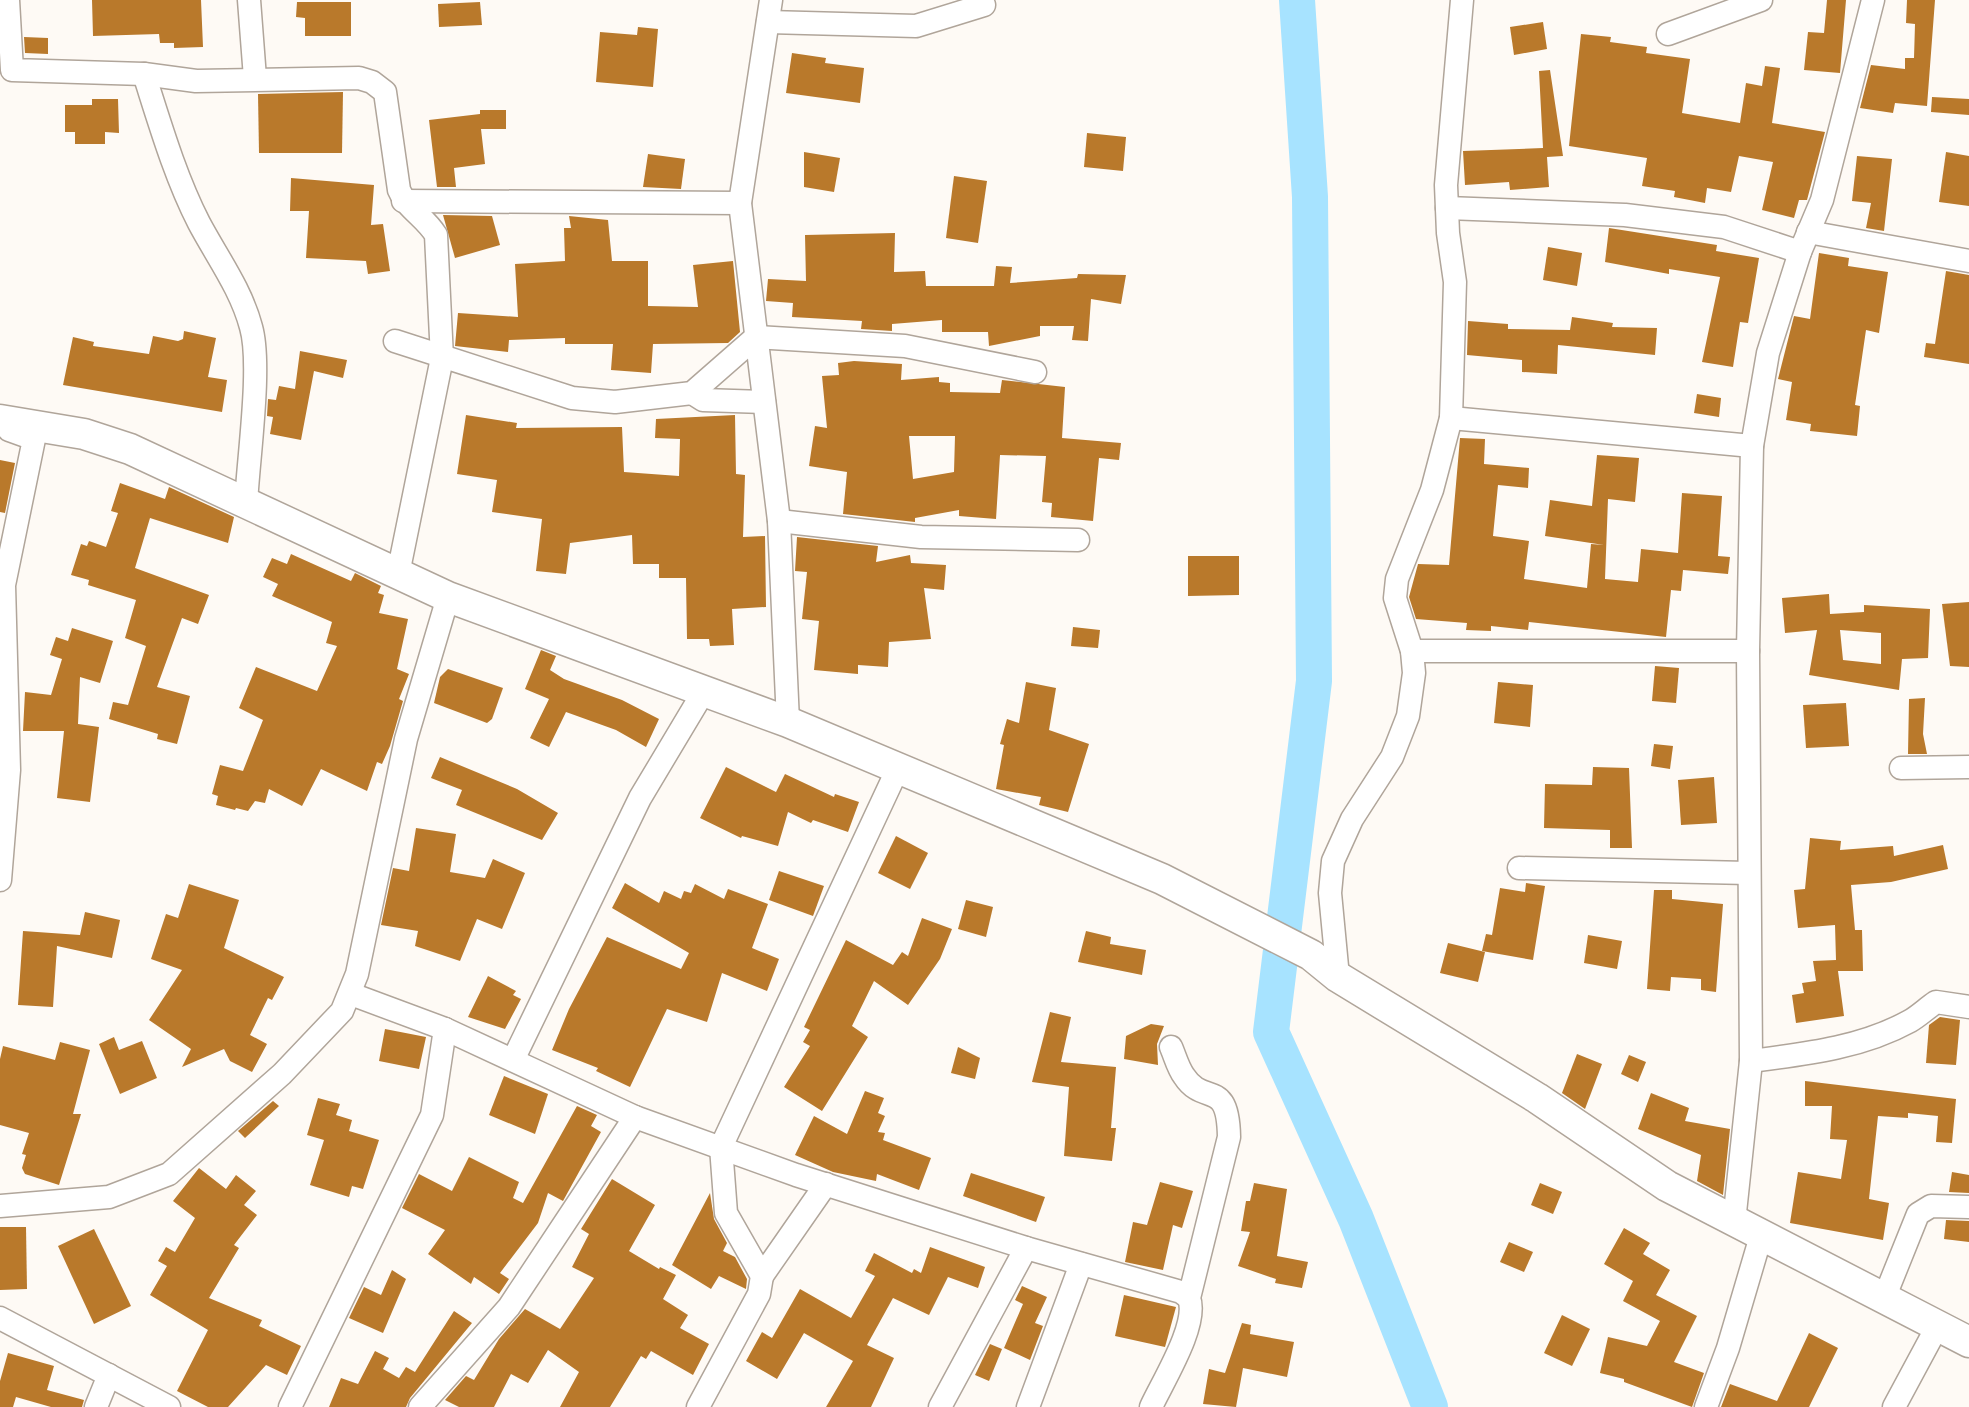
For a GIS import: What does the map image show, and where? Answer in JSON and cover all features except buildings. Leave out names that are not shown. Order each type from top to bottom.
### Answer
[{"type":"street","points":[[8,0],[12,70],[144,74],[196,81],[359,78],[385,92],[403,201],[427,219],[436,235],[442,358],[398,574]]},
{"type":"street","points":[[249,0],[255,78]]},
{"type":"street","points":[[1338,977],[1330,893],[1333,861],[1352,819],[1392,757],[1408,716],[1414,673],[1412,651],[1395,598],[1397,579],[1432,490],[1451,418],[1455,282],[1447,208],[1462,0]]},
{"type":"street","points":[[1668,34],[1761,0]]},
{"type":"street","points":[[1706,1407],[1728,1348],[1748,1229],[1751,1061],[1748,651],[1752,446],[1768,353],[1804,242],[1822,200],[1873,0]]},
{"type":"street","points":[[788,722],[779,521],[740,203],[770,11],[916,26],[984,5]]},
{"type":"street","points":[[144,74],[177,173],[198,222],[236,289],[252,329],[254,365],[246,504]]},
{"type":"street","points":[[403,201],[740,203]]},
{"type":"street","points":[[1447,208],[1639,217],[1724,227],[1804,242],[1969,261]]},
{"type":"street","points":[[395,341],[572,398],[615,402],[692,393],[756,337],[905,346],[1035,372]]},
{"type":"street","points":[[692,393],[703,400],[764,402]]},
{"type":"street","points":[[1451,418],[1752,446]]},
{"type":"street","points":[[0,420],[84,434],[130,449],[448,597],[788,722],[1162,879],[1311,955],[1338,977],[1537,1098],[1667,1186],[1883,1301],[1969,1342]]},
{"type":"street","points":[[0,427],[34,439],[4,585],[9,770],[0,880]]},
{"type":"street","points":[[779,521],[921,537],[1078,540]]},
{"type":"street","points":[[0,1206],[109,1197],[169,1174],[282,1074],[342,1011],[351,994],[406,739],[448,597]]},
{"type":"street","points":[[1412,651],[1748,651]]},
{"type":"street","points":[[513,1060],[640,798],[704,691]]},
{"type":"street","points":[[762,1276],[726,1213],[721,1147],[899,766]]},
{"type":"street","points":[[1901,768],[1969,767]]},
{"type":"street","points":[[1519,868],[1748,873]]},
{"type":"street","points":[[351,994],[445,1029],[635,1117],[826,1184],[1026,1248],[1181,1292],[1189,1298],[1193,1307],[1189,1326],[1151,1407]]},
{"type":"street","points":[[1751,1061],[1821,1052],[1867,1039],[1912,1020],[1936,1002],[1969,1007]]},
{"type":"street","points":[[290,1407],[432,1115],[445,1029]]},
{"type":"street","points":[[1171,1047],[1185,1078],[1211,1092],[1228,1110],[1229,1137],[1189,1298]]},
{"type":"street","points":[[420,1407],[509,1307],[635,1117]]},
{"type":"street","points":[[708,1404],[759,1294],[762,1276],[826,1184]]},
{"type":"street","points":[[1883,1301],[1918,1214],[1931,1206],[1969,1207]]},
{"type":"street","points":[[940,1407],[1026,1248]]},
{"type":"street","points":[[1028,1407],[1081,1264]]},
{"type":"street","points":[[0,1318],[169,1407]]},
{"type":"street","points":[[1894,1407],[1937,1327]]},
{"type":"street","points":[[96,1407],[109,1375]]},
{"type":"waterway","points":[[1297,0],[1310,197],[1314,681],[1271,1032],[1356,1219],[1430,1407]]}]
